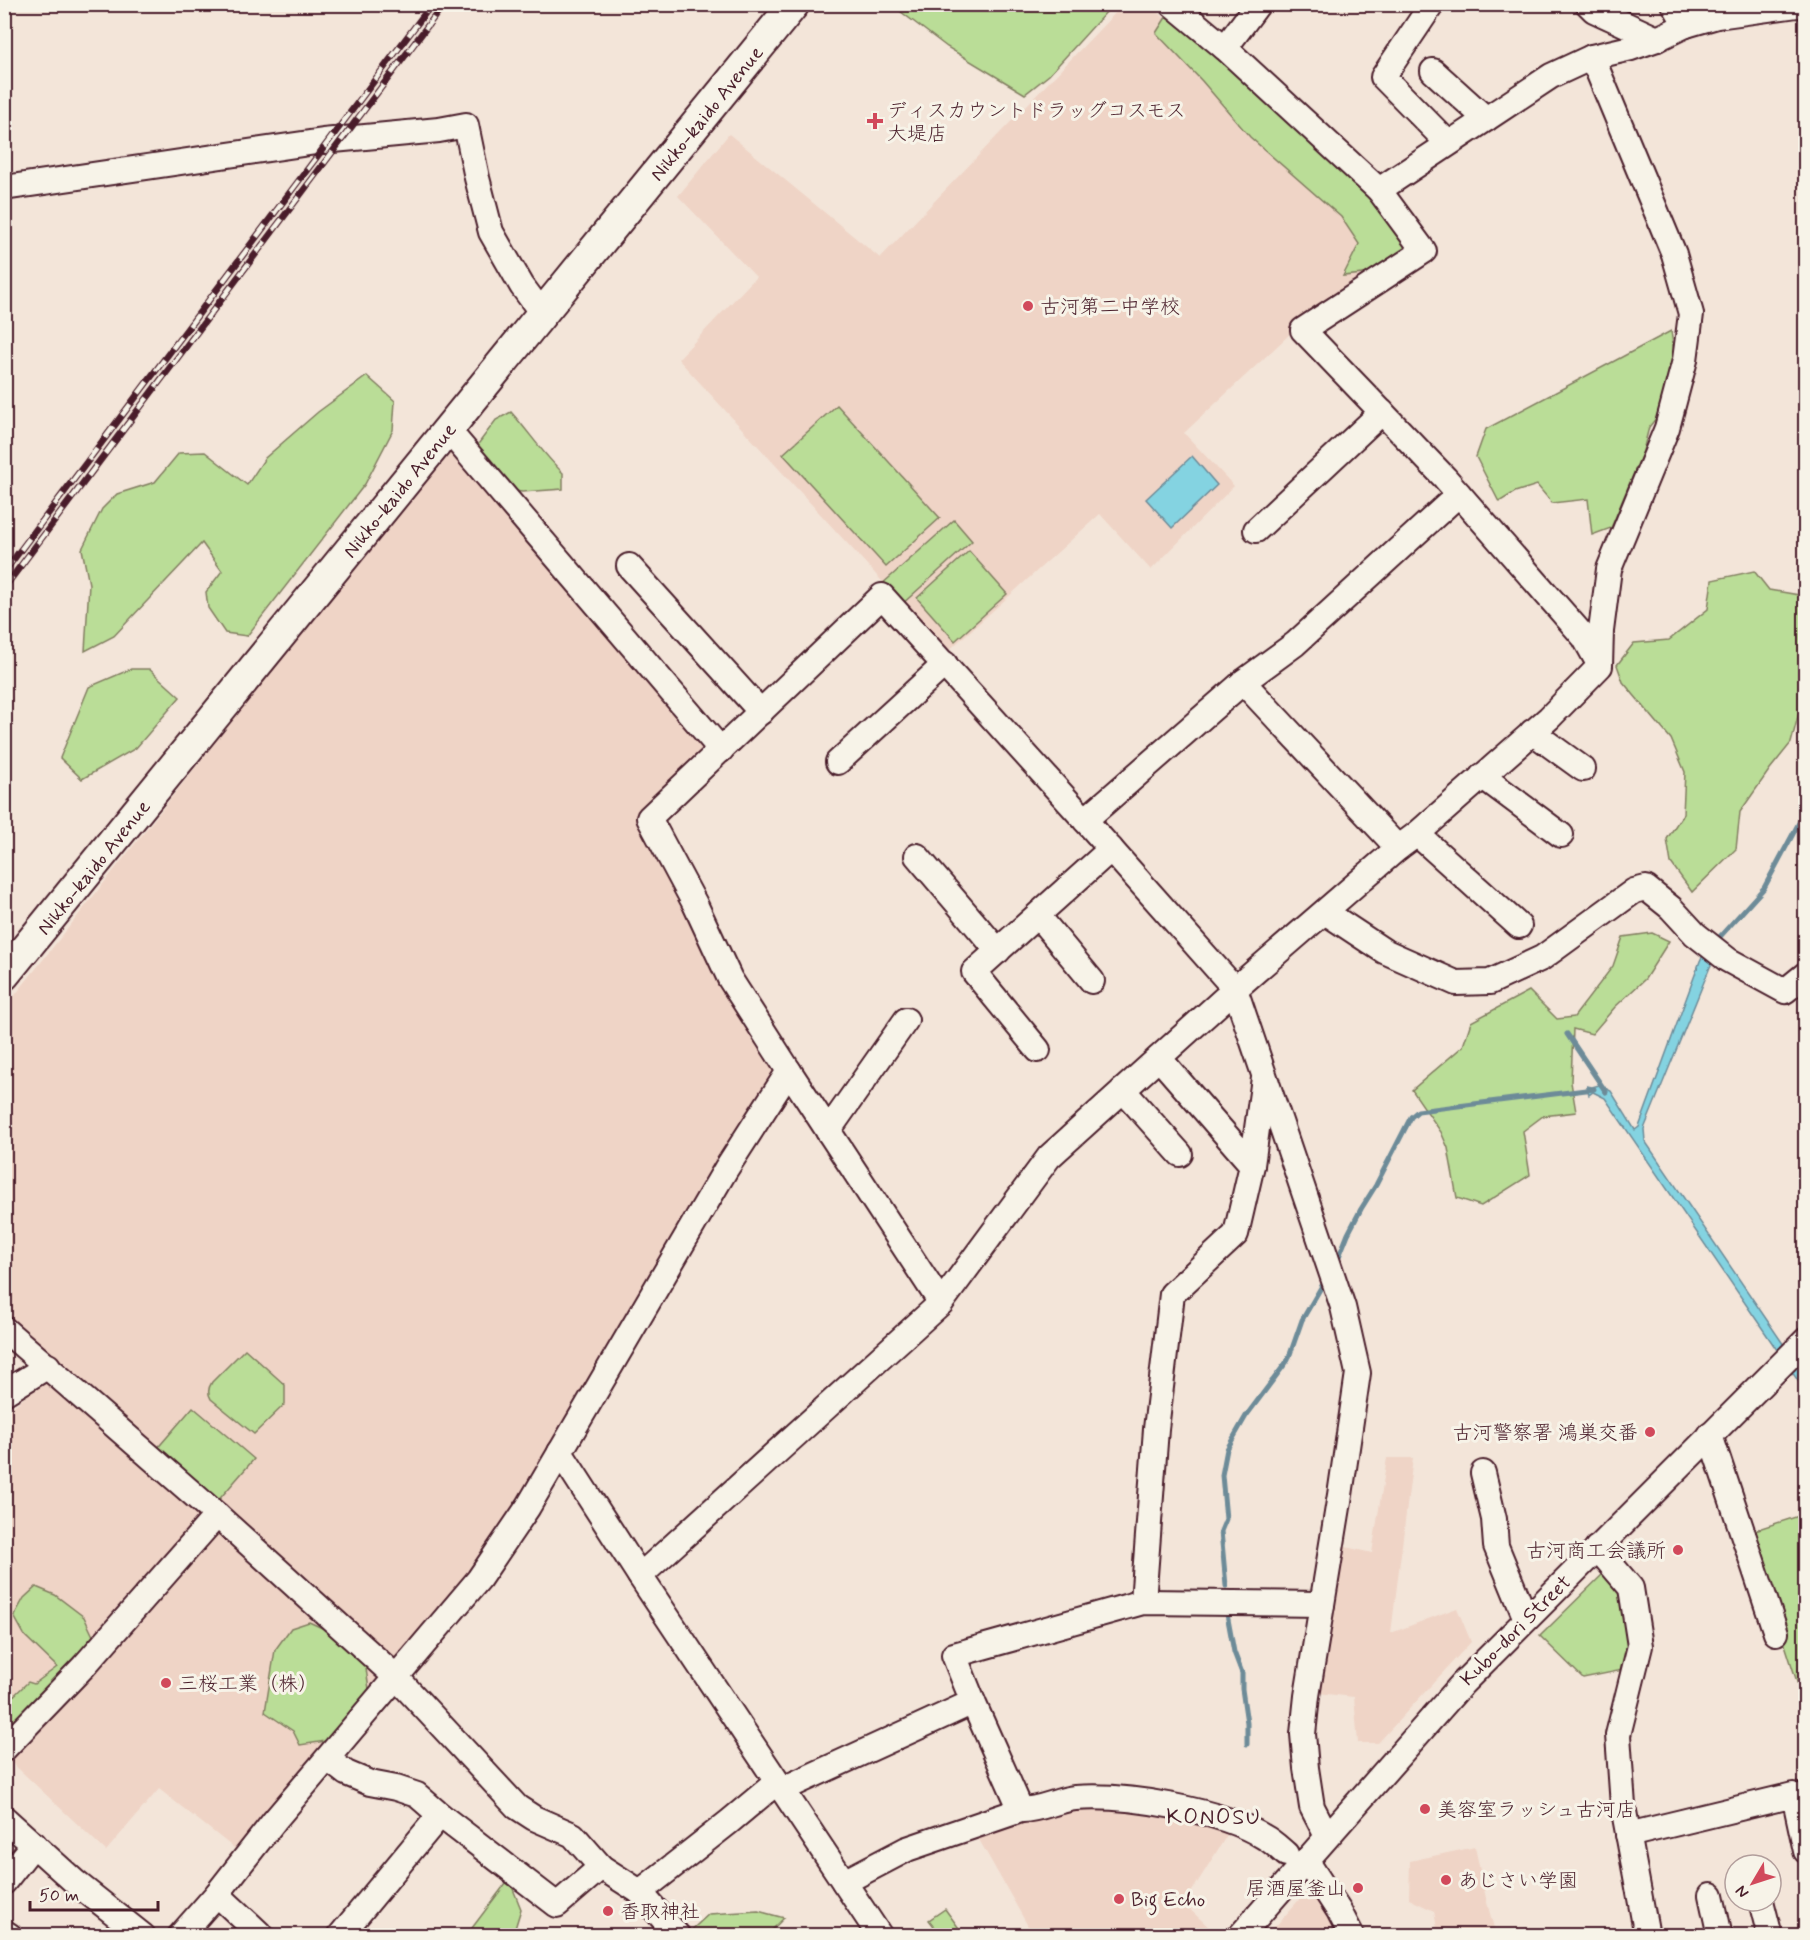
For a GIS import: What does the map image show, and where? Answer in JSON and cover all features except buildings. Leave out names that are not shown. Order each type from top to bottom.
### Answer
[{"type":"main road","name":"Nikko-kaido Avenue","points":[[4,975],[794,4]]},
{"type":"street","points":[[1172,4],[1225,48],[1379,190],[1424,251],[1303,330],[1459,494],[1584,637],[1600,666]]},
{"type":"street","points":[[1225,48],[1258,4]]},
{"type":"street","points":[[1432,4],[1383,77],[1448,143]]},
{"type":"street","points":[[1588,4],[1657,39]]},
{"type":"street","points":[[1379,190],[1551,76],[1592,57],[1657,39],[1680,15],[1717,16],[1797,5],[1806,6]]},
{"type":"street","points":[[640,1576],[941,1303],[1049,1157],[1235,988],[1532,732],[1600,666],[1601,631],[1609,569],[1667,428],[1685,360],[1691,314],[1674,254],[1592,57]]},
{"type":"street","points":[[1433,71],[1486,119]]},
{"type":"street","points":[[4,188],[324,141],[439,130],[466,125],[491,232],[517,278],[542,313]]},
{"type":"street","points":[[1256,530],[1382,412]]},
{"type":"street","points":[[448,430],[721,750]]},
{"type":"street","points":[[1085,820],[1243,682],[1295,644],[1459,494]]},
{"type":"street","points":[[629,566],[761,712]]},
{"type":"street","points":[[941,1303],[730,980],[695,904],[649,818],[882,596],[1235,988],[1343,1307],[1358,1373],[1341,1495],[1307,1696],[1304,1734],[1312,1807],[1327,1836]]},
{"type":"street","points":[[838,762],[945,664]]},
{"type":"street","points":[[1243,682],[1407,841],[1519,926]]},
{"type":"street","points":[[1532,732],[1583,770]]},
{"type":"street","points":[[1482,776],[1561,835]]},
{"type":"street","points":[[1038,1050],[974,972],[1111,849]]},
{"type":"street","points":[[917,856],[998,951]]},
{"type":"street","points":[[1325,912],[1384,951],[1456,984],[1490,982],[1542,958],[1634,891],[1646,888],[1671,908],[1695,934],[1728,960],[1785,991],[1806,974]]},
{"type":"street","points":[[1038,916],[1092,981]]},
{"type":"street","points":[[828,1131],[906,1020]]},
{"type":"street","points":[[1159,1058],[1252,1165]]},
{"type":"street","points":[[180,1935],[217,1894],[275,1820],[479,1579],[528,1507],[726,1169],[789,1071]]},
{"type":"street","points":[[1143,1602],[1156,1430],[1172,1294],[1236,1234],[1252,1165],[1264,1073]]},
{"type":"street","points":[[1123,1090],[1180,1154]]},
{"type":"street","points":[[4,1329],[217,1515],[396,1677],[517,1807],[534,1818],[573,1835],[601,1867],[640,1892],[678,1935]]},
{"type":"street","name":"Kubo-dori Street","points":[[1240,1935],[1296,1857],[1327,1836],[1463,1683],[1806,1340]]},
{"type":"street","points":[[4,1393],[48,1366]]},
{"type":"street","points":[[1710,1435],[1776,1633]]},
{"type":"street","points":[[560,1452],[880,1935]]},
{"type":"street","points":[[1483,1473],[1494,1519],[1496,1546],[1526,1619]]},
{"type":"street","points":[[4,1749],[84,1666],[217,1515]]},
{"type":"street","points":[[1597,1548],[1631,1588],[1640,1646],[1618,1735],[1623,1806],[1647,1935]]},
{"type":"street","points":[[1021,1810],[954,1656],[1143,1602],[1322,1604]]},
{"type":"street","points":[[640,1892],[729,1822],[780,1786],[973,1702]]},
{"type":"street","points":[[328,1759],[346,1773],[370,1783],[417,1795],[557,1905],[601,1867]]},
{"type":"street","points":[[1628,1835],[1794,1795],[1806,1851]]},
{"type":"street","points":[[844,1882],[907,1849],[1021,1810],[1073,1798],[1104,1797],[1144,1801],[1226,1819],[1264,1836],[1296,1857],[1339,1911],[1352,1935]]},
{"type":"street","points":[[340,1935],[440,1815]]},
{"type":"street","points":[[4,1818],[75,1882],[143,1935]]},
{"type":"street","points":[[4,1882],[34,1844]]},
{"type":"street","points":[[217,1894],[262,1935]]},
{"type":"street","points":[[1711,1895],[1720,1935]]},
{"type":"street","points":[[1764,1913],[1770,1935]]},
{"type":"street","points":[[4,1932],[10,1935]]},
{"type":"shaded area","name":"古河第二中学校","points":[[1148,5],[1217,59],[1404,246],[1290,334],[1184,433],[1234,486],[1151,570],[1100,514],[947,652],[678,359],[756,277],[678,196],[729,134],[880,258],[1122,6]]},
{"type":"shaded area","points":[[456,453],[712,754],[645,818],[779,1072],[646,1300],[474,1570],[395,1663],[5,1318],[4,1009],[443,455]]},
{"type":"shaded area","points":[[49,1378],[209,1517],[5,1741],[5,1413]]},
{"type":"shaded area","points":[[1387,1458],[1413,1458],[1391,1633],[1457,1608],[1471,1642],[1378,1743],[1358,1743],[1354,1697],[1318,1693],[1337,1545],[1372,1553]]},
{"type":"shaded area","points":[[219,1530],[386,1678],[239,1852],[159,1789],[106,1851],[7,1758]]},
{"type":"shaded area","points":[[1121,1806],[1232,1827],[1184,1904],[1212,1930],[1207,1936],[1033,1935],[977,1836],[1020,1820],[1061,1811]]},
{"type":"shaded area","name":"あじさい学園","points":[[1475,1847],[1496,1935],[1438,1935],[1434,1911],[1409,1899],[1410,1861]]},
{"type":"shaded area","points":[[1312,1885],[1343,1936],[1267,1936]]},
{"type":"green space","points":[[892,5],[1109,5],[1108,10],[1049,75],[1025,94],[947,47]]},
{"type":"green space","points":[[1170,11],[1371,192],[1413,248],[1383,272],[1343,276],[1359,244],[1341,217],[1250,137],[1202,81],[1156,33]]},
{"type":"green space","points":[[1671,331],[1676,393],[1649,427],[1643,451],[1611,528],[1592,535],[1588,499],[1552,503],[1537,485],[1515,492],[1499,502],[1476,457],[1486,429]]},
{"type":"green space","points":[[367,376],[395,401],[393,430],[365,484],[247,636],[225,633],[208,608],[206,592],[222,571],[202,543],[114,636],[85,651],[89,584],[82,549],[102,509],[117,494],[155,482],[179,453],[205,452],[247,485],[265,458],[318,412]]},
{"type":"green space","points":[[837,405],[940,518],[886,567],[783,454]]},
{"type":"green space","points":[[511,412],[563,473],[563,489],[522,492],[508,490],[473,451],[496,420]]},
{"type":"green space","points":[[954,520],[972,541],[900,606],[881,585]]},
{"type":"green space","points":[[969,551],[1007,594],[955,641],[917,598]]},
{"type":"green space","points":[[1754,571],[1769,590],[1805,596],[1805,698],[1791,743],[1740,812],[1736,849],[1692,892],[1671,863],[1667,839],[1683,814],[1685,772],[1671,739],[1623,682],[1617,665],[1634,643],[1669,640],[1708,609],[1712,580]]},
{"type":"green space","points":[[131,669],[149,669],[180,697],[136,748],[82,779],[60,758],[89,687]]},
{"type":"green space","points":[[1652,933],[1669,941],[1645,979],[1615,1007],[1592,1034],[1573,1029],[1571,1082],[1576,1112],[1543,1116],[1523,1131],[1530,1175],[1481,1206],[1457,1198],[1448,1148],[1441,1132],[1412,1090],[1463,1046],[1471,1022],[1529,991],[1557,1019],[1574,1017],[1613,966],[1623,937]]},
{"type":"green space","points":[[245,1349],[285,1385],[285,1404],[254,1434],[211,1399],[209,1393],[212,1382]]},
{"type":"green space","points":[[193,1407],[254,1459],[216,1503],[155,1451]]},
{"type":"green space","points":[[1805,1514],[1805,1707],[1749,1532]]},
{"type":"green space","points":[[1606,1571],[1625,1591],[1628,1669],[1583,1678],[1540,1636]]},
{"type":"green space","points":[[36,1587],[55,1595],[84,1617],[93,1636],[75,1684],[50,1711],[30,1740],[5,1762],[4,1705],[28,1682],[34,1684],[57,1667],[25,1636],[14,1616],[24,1598]]},
{"type":"green space","points":[[309,1622],[333,1633],[365,1662],[370,1696],[332,1740],[300,1745],[293,1731],[265,1712],[275,1650],[291,1628]]},
{"type":"green space","points":[[509,1879],[521,1909],[513,1935],[466,1936]]},
{"type":"green space","points":[[945,1909],[964,1935],[941,1935],[929,1920]]},
{"type":"green space","points":[[758,1911],[784,1918],[767,1935],[685,1936],[709,1914]]},
{"type":"water","points":[[1192,456],[1217,485],[1172,528],[1146,499]]},
{"type":"water","points":[[1711,938],[1722,945],[1710,967],[1644,1129],[1645,1141],[1805,1376],[1805,1396],[1803,1388],[1605,1098],[1593,1092],[1589,1095],[1587,1086],[1599,1085],[1611,1091],[1635,1130],[1639,1127],[1700,961]]},
{"type":"waterway","points":[[1716,941],[1764,888],[1801,819]]},
{"type":"waterway","points":[[1567,1034],[1606,1092]]},
{"type":"waterway","points":[[1338,1259],[1361,1209],[1411,1117],[1418,1111],[1594,1089]]},
{"type":"waterway","points":[[1226,1586],[1221,1531],[1226,1519],[1222,1475],[1227,1449],[1246,1416],[1288,1360],[1302,1320],[1323,1284]]},
{"type":"waterway","points":[[1227,1614],[1234,1652],[1242,1673],[1247,1744]]},
{"type":"railway","points":[[4,572],[432,4]]},
{"type":"railway","points":[[4,588],[444,4]]},
{"type":"place","name":"ディスカウントドラッグコスモス 大堤店","points":[[875,121]]},
{"type":"place","name":"古河第二中学校","points":[[1028,306]]},
{"type":"place","name":"古河警察署 鴻巣交番","points":[[1650,1432]]},
{"type":"place","name":"古河商工会議所","points":[[1678,1550]]},
{"type":"place","name":"三桜工業（株）","points":[[166,1683]]},
{"type":"place","name":"美容室ラッシュ古河店","points":[[1425,1809]]},
{"type":"place","name":"あじさい学園","points":[[1446,1880]]},
{"type":"place","name":"居酒屋釜山","points":[[1358,1888]]},
{"type":"place","name":"Big Echo","points":[[1119,1899]]},
{"type":"place","name":"香取神社","points":[[608,1911]]},
{"type":"district","name":"KONOSU","points":[[1214,1816]]}]
